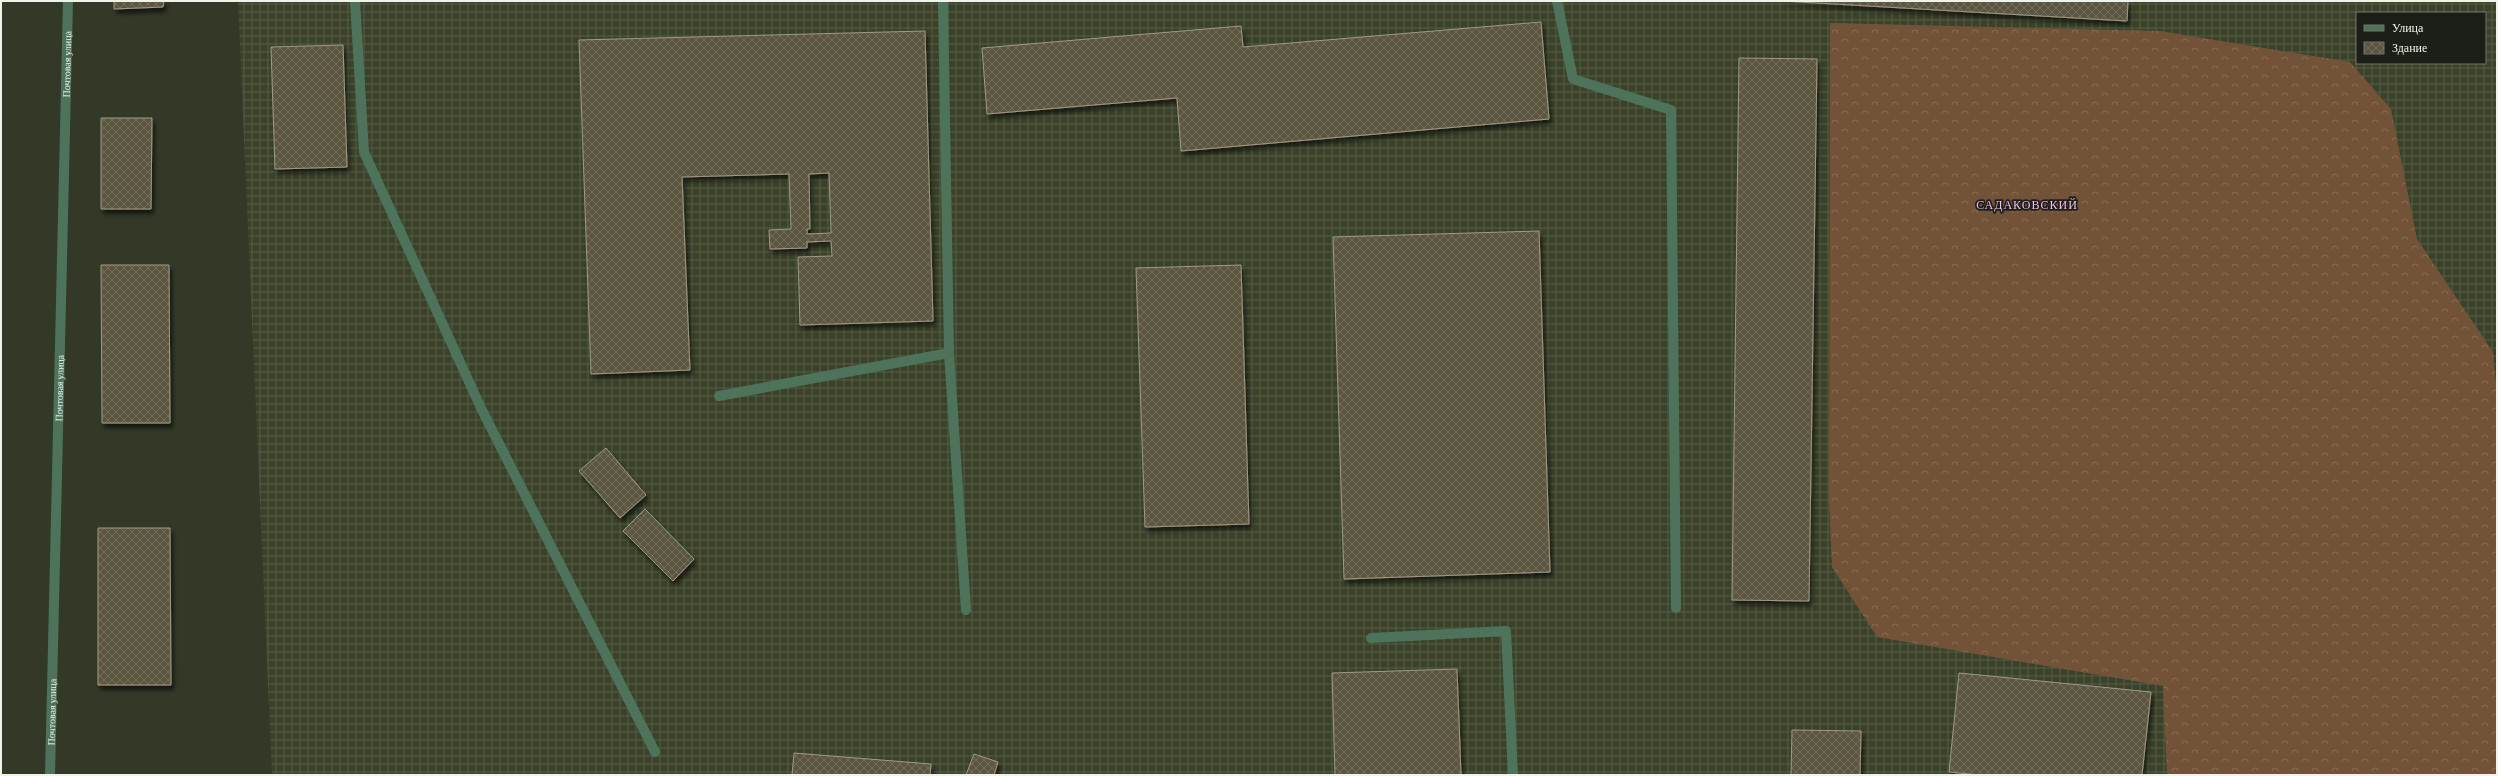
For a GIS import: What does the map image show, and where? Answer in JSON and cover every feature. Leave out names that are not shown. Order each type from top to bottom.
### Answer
[{"type":"street","name":"Почтовая улица","points":[[50,775],[68,1]]},
{"type":"street","points":[[355,1],[364,152],[480,408],[654,752]]},
{"type":"street","points":[[943,1],[949,353],[966,610]]},
{"type":"street","points":[[1557,1],[1574,79],[1671,110],[1676,608]]},
{"type":"street","points":[[719,396],[949,353]]},
{"type":"street","points":[[1371,638],[1506,631],[1513,775]]},
{"type":"shaded area","points":[[238,1],[2497,1],[2497,775],[272,775]]},
{"type":"green space","points":[[1830,23],[2160,31],[2350,62],[2391,109],[2417,239],[2493,352],[2497,394],[2497,775],[2167,775],[2163,686],[1877,637],[1832,567],[1829,502]]},
{"type":"building","points":[[114,1],[164,1],[163,7],[114,9]]},
{"type":"building","points":[[1782,1],[2128,1],[2127,21]]},
{"type":"building","points":[[1541,22],[1549,119],[1181,151],[1177,98],[987,114],[982,48],[1241,26],[1243,47]]},
{"type":"building","points":[[925,31],[933,321],[800,325],[798,257],[832,256],[831,241],[807,242],[807,248],[770,249],[769,230],[791,229],[789,174],[682,177],[690,370],[591,374],[579,40]],"holes":[[[829,173],[831,233],[807,234],[807,229],[810,229],[809,174]]]},
{"type":"building","points":[[343,45],[347,167],[275,169],[271,47]]},
{"type":"building","points":[[1739,58],[1817,59],[1809,601],[1732,600]]},
{"type":"building","points":[[101,118],[152,118],[151,209],[101,209]]},
{"type":"building","points":[[1539,231],[1550,572],[1344,579],[1333,237]]},
{"type":"building","points":[[101,265],[169,265],[170,423],[102,423]]},
{"type":"building","points":[[1241,265],[1249,524],[1145,527],[1136,268]]},
{"type":"building","points":[[606,448],[646,495],[620,518],[579,471]]},
{"type":"building","points":[[645,509],[694,559],[673,581],[623,531]]},
{"type":"building","points":[[98,528],[170,528],[171,685],[98,685]]},
{"type":"building","points":[[1457,669],[1461,775],[1335,775],[1332,673]]},
{"type":"building","points":[[1959,673],[2151,692],[2142,775],[1979,775],[1949,772]]},
{"type":"building","points":[[1792,730],[1861,731],[1860,775],[1791,775]]},
{"type":"building","points":[[794,753],[931,764],[930,775],[792,775]]},
{"type":"building","points":[[974,754],[998,762],[994,775],[966,775]]},
{"type":"district","name":"САДАКОВСКИЙ","points":[[2027,205]]}]
